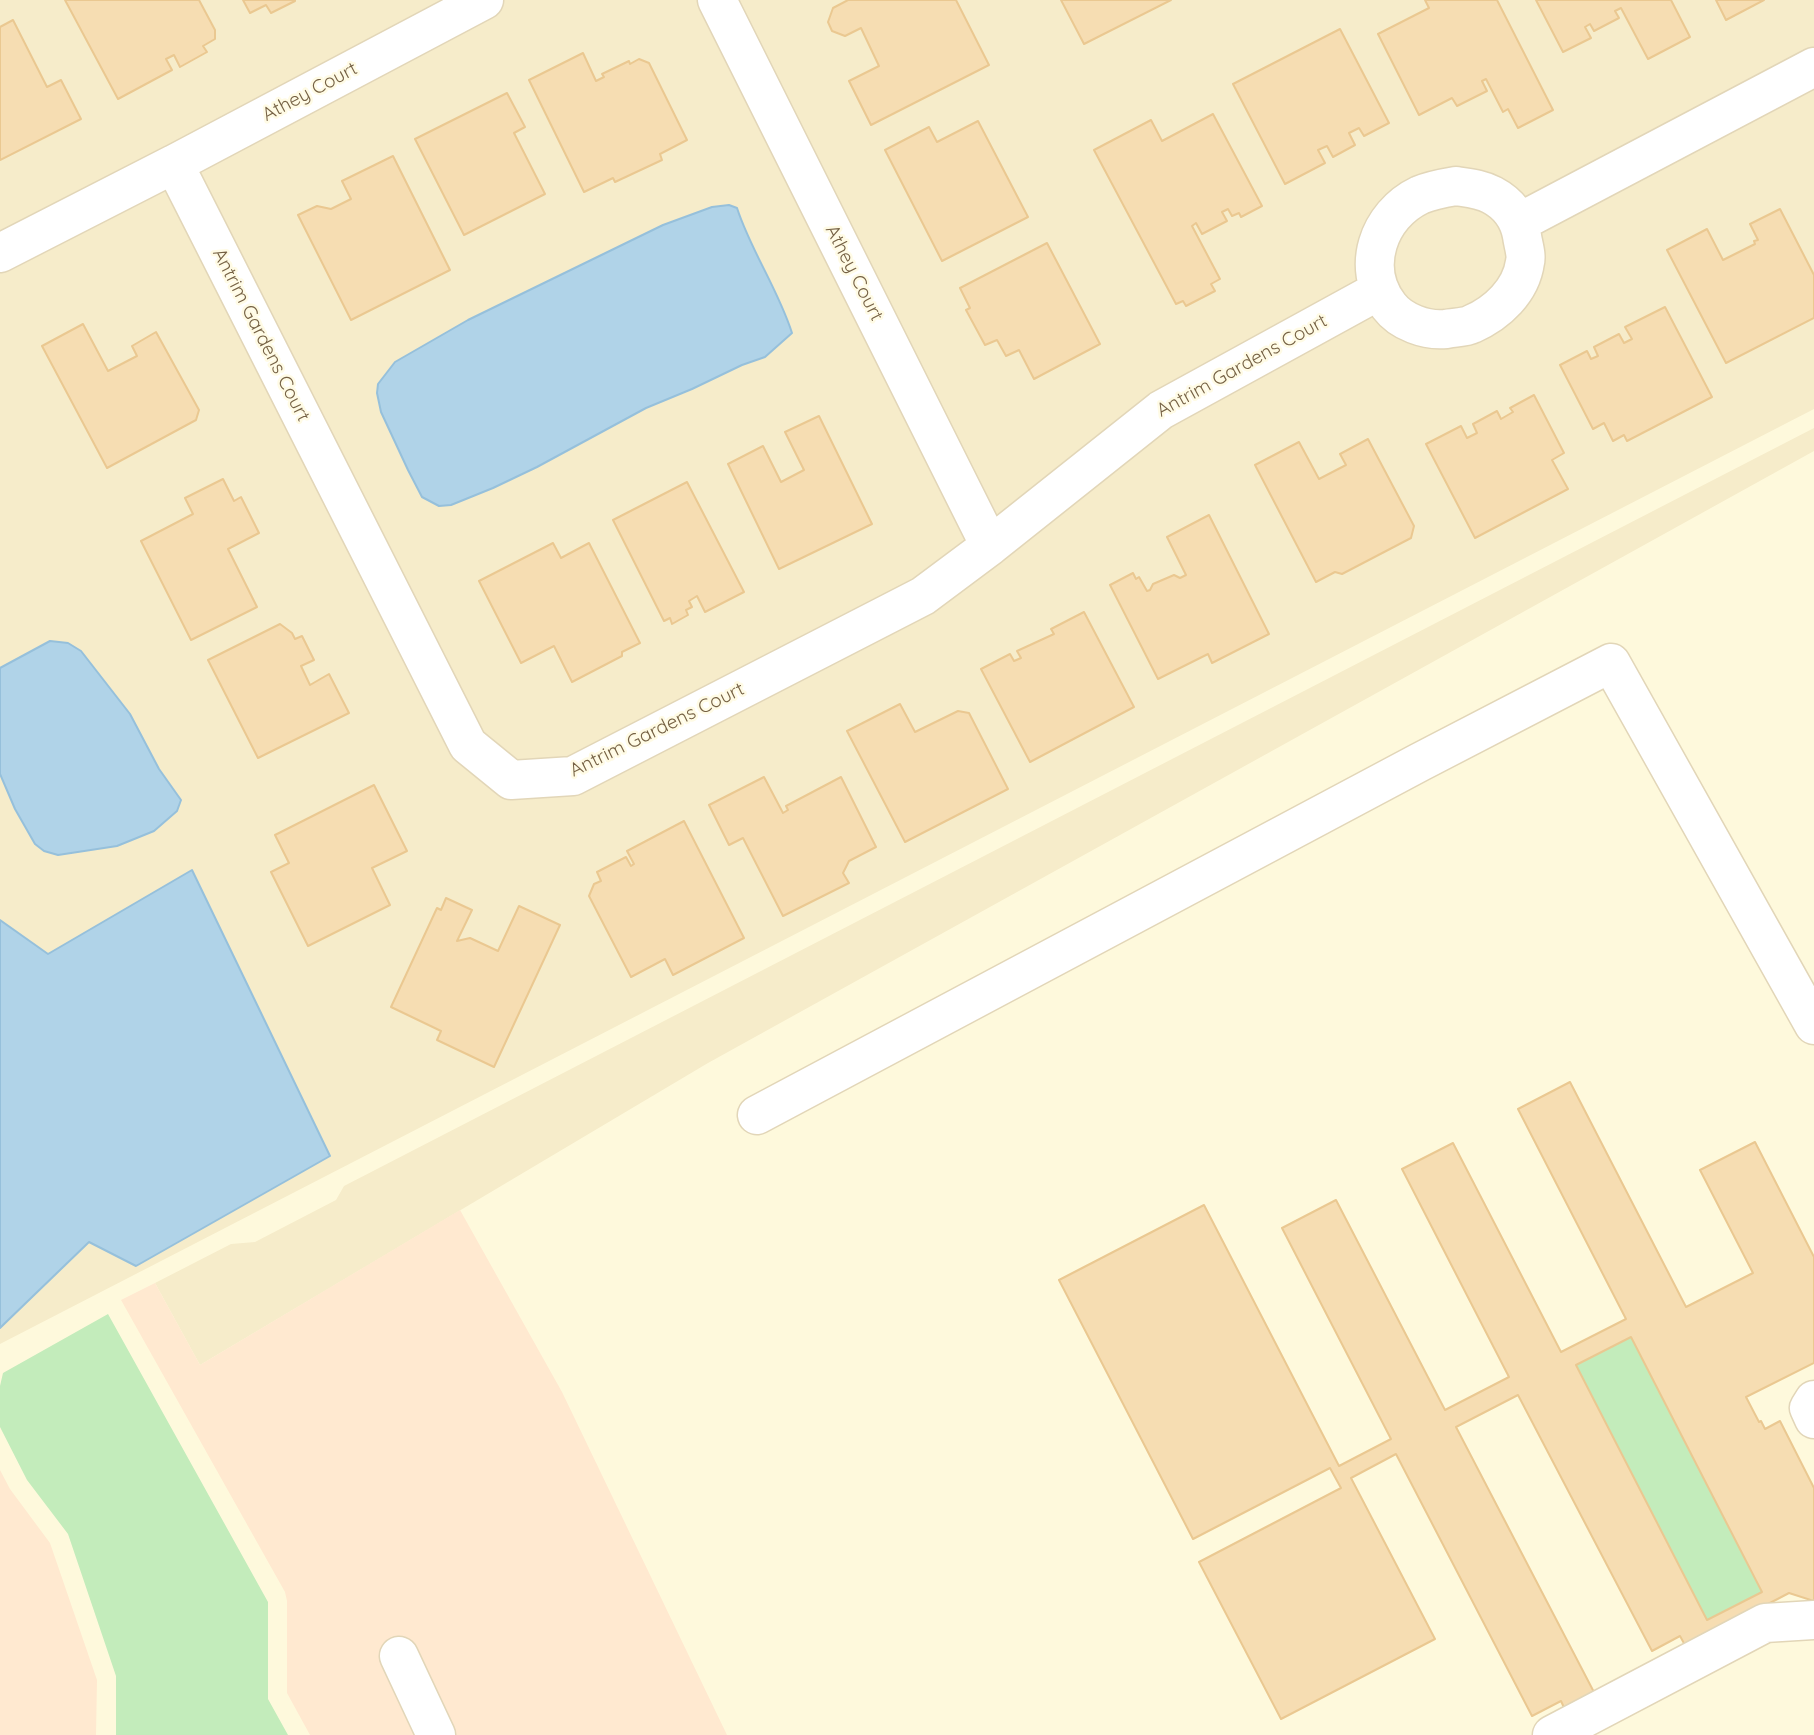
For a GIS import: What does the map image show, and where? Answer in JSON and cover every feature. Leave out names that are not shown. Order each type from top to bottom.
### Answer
[{"type":"street","name":"Athey Court","points":[[174,164],[484,0]]},
{"type":"street","name":"Athey Court","points":[[718,0],[990,546]]},
{"type":"street","points":[[1520,222],[1814,67]]},
{"type":"street","points":[[0,253],[174,164]]},
{"type":"street","name":"Antrim Gardens Court","points":[[174,164],[468,745],[511,780],[573,776],[923,596],[1161,410],[1378,290]]},
{"type":"street","points":[[1456,186],[1474,188],[1492,194],[1507,205],[1520,222],[1526,261],[1513,293],[1496,311],[1470,326],[1436,330],[1416,326],[1391,309],[1378,290],[1373,269],[1374,254],[1381,234],[1397,211],[1418,196],[1436,189],[1456,186]]},
{"type":"street","points":[[757,1115],[1407,768],[1611,663],[1814,1025]]},
{"type":"street","points":[[1814,1400],[1809,1408],[1814,1419]]},
{"type":"street","points":[[1552,1735],[1765,1623],[1814,1620]]},
{"type":"street","points":[[399,1656],[436,1735]]},
{"type":"shaded area","points":[[0,0],[1814,0],[1814,409],[0,1344]]},
{"type":"shaded area","points":[[1814,428],[1814,451],[708,1063],[200,1365],[155,1283],[231,1244],[255,1242],[336,1200],[344,1186]]},
{"type":"shaded area","points":[[460,1210],[562,1392],[727,1735],[310,1735],[287,1693],[285,1592],[121,1300],[155,1283],[200,1365]]},
{"type":"shaded area","points":[[0,1470],[10,1489],[50,1543],[97,1680],[96,1735],[0,1735]]},
{"type":"green space","points":[[108,1314],[268,1602],[268,1699],[288,1735],[116,1735],[116,1676],[68,1534],[27,1480],[0,1427],[0,1386],[3,1373]]},
{"type":"green space","points":[[1631,1337],[1762,1592],[1707,1620],[1576,1365]]},
{"type":"water","points":[[729,205],[737,208],[792,333],[765,357],[646,408],[493,488],[451,505],[439,506],[422,497],[381,412],[377,393],[378,384],[395,362],[468,320],[663,225],[712,207]]},
{"type":"water","points":[[50,641],[68,643],[81,651],[130,714],[159,769],[181,800],[177,811],[154,831],[117,846],[58,855],[44,851],[35,844],[15,809],[0,774],[0,668]]},
{"type":"water","points":[[192,870],[330,1156],[136,1266],[89,1242],[0,1328],[0,920],[48,954]]},
{"type":"building","points":[[65,0],[199,0],[215,30],[215,39],[203,46],[207,52],[180,67],[174,55],[166,59],[172,70],[118,99]]},
{"type":"building","points":[[243,0],[295,1],[271,13],[266,5],[250,13]]},
{"type":"building","points":[[848,0],[956,0],[989,65],[871,125],[849,81],[879,66],[861,28],[845,36],[832,31],[828,22],[833,8]]},
{"type":"building","points":[[1061,0],[1171,0],[1084,44]]},
{"type":"building","points":[[1425,0],[1497,0],[1553,110],[1518,128],[1508,109],[1503,112],[1486,79],[1482,81],[1487,91],[1457,106],[1452,98],[1419,115],[1378,34],[1429,8]]},
{"type":"building","points":[[1536,0],[1671,0],[1690,37],[1648,59],[1621,8],[1615,11],[1619,18],[1594,31],[1590,24],[1585,27],[1591,38],[1563,52]]},
{"type":"building","points":[[1716,0],[1764,0],[1726,20]]},
{"type":"building","points":[[13,20],[47,87],[61,80],[81,119],[0,160],[0,27]]},
{"type":"building","points":[[1340,29],[1389,123],[1364,136],[1359,128],[1349,133],[1355,145],[1333,157],[1327,146],[1318,150],[1325,163],[1285,184],[1233,84]]},
{"type":"building","points":[[583,53],[596,81],[604,77],[602,74],[629,61],[630,64],[639,59],[649,63],[687,140],[660,154],[662,160],[615,182],[613,178],[584,192],[529,80]]},
{"type":"building","points":[[507,93],[525,127],[514,133],[545,194],[464,235],[415,139]]},
{"type":"building","points":[[1213,114],[1262,206],[1241,217],[1239,213],[1232,216],[1228,209],[1222,212],[1227,221],[1202,234],[1196,223],[1192,226],[1220,279],[1211,284],[1215,291],[1186,306],[1183,301],[1176,304],[1094,150],[1151,120],[1162,141]]},
{"type":"building","points":[[978,121],[1028,217],[942,261],[885,150],[929,127],[937,142]]},
{"type":"building","points":[[393,156],[450,270],[351,320],[298,215],[317,206],[331,209],[351,199],[342,181]]},
{"type":"building","points":[[1780,209],[1814,275],[1814,318],[1726,363],[1667,250],[1707,229],[1723,260],[1755,244],[1754,241],[1758,240],[1750,224]]},
{"type":"building","points":[[1047,243],[1100,344],[1034,379],[1019,350],[1006,356],[997,340],[985,345],[966,310],[970,308],[960,288]]},
{"type":"building","points":[[1665,307],[1712,397],[1627,441],[1624,435],[1613,441],[1604,423],[1593,429],[1560,365],[1587,351],[1591,359],[1598,356],[1594,347],[1619,334],[1624,343],[1632,339],[1625,327]]},
{"type":"building","points":[[83,324],[108,371],[137,356],[132,346],[156,332],[199,410],[196,420],[107,468],[42,346]]},
{"type":"building","points":[[1534,395],[1564,453],[1552,460],[1568,489],[1475,538],[1426,444],[1461,426],[1467,438],[1477,433],[1473,424],[1497,411],[1501,419],[1513,412],[1510,408]]},
{"type":"building","points":[[819,416],[872,524],[779,569],[728,464],[763,446],[781,482],[804,470],[785,432]]},
{"type":"building","points":[[1368,439],[1414,526],[1411,538],[1342,574],[1335,572],[1316,582],[1255,465],[1299,442],[1319,479],[1346,465],[1340,454]]},
{"type":"building","points":[[223,479],[234,501],[241,497],[259,533],[228,549],[257,607],[191,640],[141,541],[193,514],[185,498]]},
{"type":"building","points":[[687,482],[744,592],[705,612],[697,596],[689,601],[692,607],[686,610],[688,615],[672,624],[670,618],[664,621],[613,520]]},
{"type":"building","points":[[1209,515],[1269,634],[1212,663],[1208,654],[1158,679],[1110,585],[1133,573],[1136,579],[1139,577],[1147,591],[1153,584],[1174,575],[1180,578],[1186,575],[1167,537]]},
{"type":"building","points":[[553,543],[561,558],[589,543],[640,643],[622,652],[622,656],[572,682],[554,646],[521,663],[479,581]]},
{"type":"building","points":[[1084,612],[1134,707],[1030,762],[981,669],[1010,654],[1014,661],[1021,658],[1017,651],[1054,634],[1051,629]]},
{"type":"building","points":[[280,624],[292,633],[295,639],[302,636],[314,660],[301,666],[310,685],[329,674],[349,713],[258,758],[208,660]]},
{"type":"building","points":[[900,704],[915,732],[958,711],[969,713],[1008,789],[905,842],[847,731]]},
{"type":"building","points":[[764,777],[783,813],[788,810],[786,806],[841,777],[876,847],[849,861],[843,873],[849,883],[783,916],[743,838],[729,845],[709,805]]},
{"type":"building","points":[[374,785],[407,851],[372,868],[390,905],[308,946],[271,872],[289,863],[275,835]]},
{"type":"building","points":[[684,821],[744,938],[673,975],[665,959],[631,977],[589,896],[594,884],[601,881],[597,872],[626,857],[631,866],[634,864],[627,851]]},
{"type":"building","points":[[446,898],[472,910],[457,941],[470,938],[498,951],[519,906],[560,925],[494,1067],[437,1040],[441,1031],[391,1007],[437,908],[441,910]]},
{"type":"building","points":[[1570,1082],[1686,1307],[1753,1273],[1700,1170],[1755,1142],[1814,1257],[1814,1363],[1746,1397],[1765,1429],[1780,1421],[1814,1488],[1814,1601],[1789,1593],[1686,1647],[1680,1636],[1652,1651],[1518,1395],[1456,1427],[1596,1696],[1566,1712],[1561,1701],[1532,1716],[1396,1454],[1351,1478],[1435,1639],[1281,1719],[1199,1562],[1341,1488],[1330,1468],[1193,1539],[1059,1280],[1204,1205],[1339,1466],[1391,1439],[1282,1228],[1336,1200],[1445,1410],[1509,1377],[1402,1169],[1453,1143],[1561,1352],[1626,1319],[1518,1109]],"holes":[[[1631,1337],[1762,1592],[1707,1620],[1576,1365]]]}]
